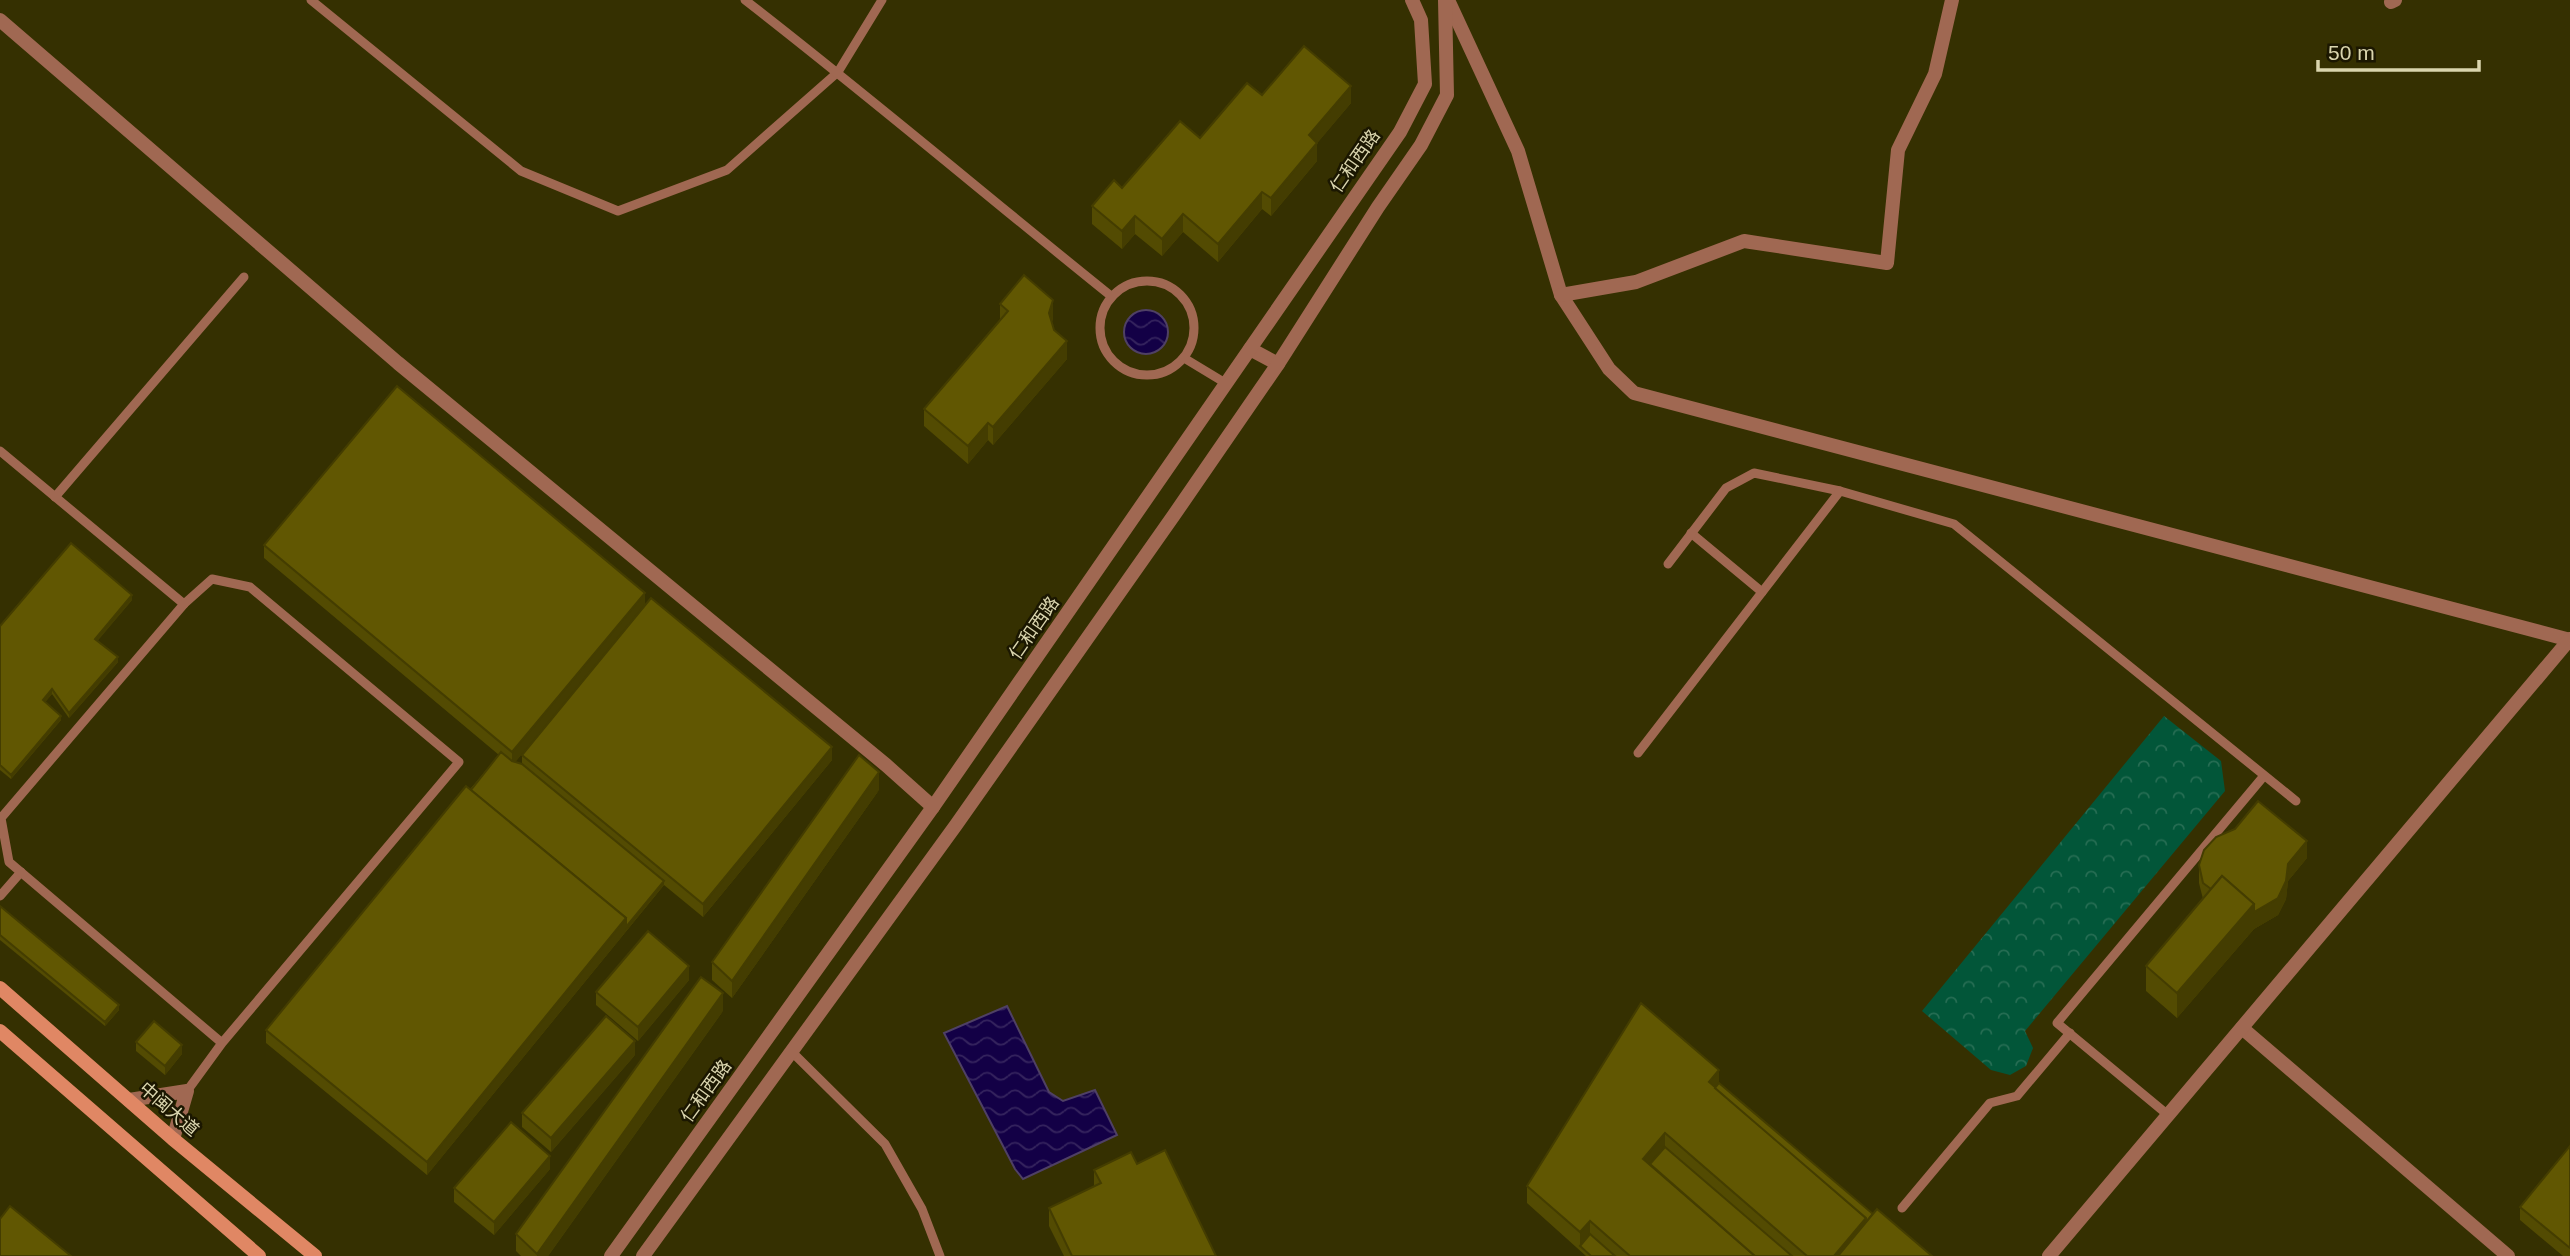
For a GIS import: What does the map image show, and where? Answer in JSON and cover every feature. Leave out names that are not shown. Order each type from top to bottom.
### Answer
[{"type":"main road","name":"中闽大道","points":[[0,988],[173,1139],[315,1256]]},
{"type":"main road","points":[[0,1031],[259,1256]]},
{"type":"street","name":"仁和西路","points":[[611,1256],[933,807],[1400,132],[1425,83],[1421,20],[1412,0]]},
{"type":"street","points":[[1447,0],[1518,151],[1561,295],[1609,369],[1634,393],[2570,640],[2049,1256]]},
{"type":"street","points":[[643,1256],[956,825],[1278,364],[1378,207],[1421,145],[1447,95],[1447,0]]},
{"type":"street","points":[[1561,295],[1636,282],[1744,241],[1887,262],[1898,150],[1936,74],[1952,0]]},
{"type":"street","points":[[0,20],[398,363],[886,765],[933,807]]},
{"type":"street","points":[[1250,349],[1278,364]]},
{"type":"street","points":[[2242,1028],[2508,1256]]},
{"type":"street","points":[[130,1100],[187,1091],[173,1139]]},
{"type":"lane","points":[[311,0],[522,171],[618,211],[727,170],[838,72],[882,0]]},
{"type":"lane","points":[[745,0],[838,72],[1111,296]]},
{"type":"lane","points":[[55,497],[244,277]]},
{"type":"lane","points":[[1152,280],[1179,292],[1194,318],[1194,333],[1184,358],[1168,370],[1153,375],[1136,374],[1121,368],[1109,357],[1101,343],[1099,326],[1102,310],[1111,296],[1137,281],[1152,280]]},
{"type":"lane","points":[[1184,358],[1227,384]]},
{"type":"lane","points":[[0,451],[184,604]]},
{"type":"lane","points":[[1668,564],[1726,488],[1754,473],[1840,491],[1954,524],[2263,777],[2296,801]]},
{"type":"lane","points":[[1638,752],[1840,491]]},
{"type":"lane","points":[[1691,533],[1762,592]]},
{"type":"lane","points":[[187,1091],[222,1043],[460,762],[250,587],[212,579],[184,604],[1,818],[9,862],[222,1043]]},
{"type":"lane","points":[[2168,1115],[2057,1023],[2263,777]]},
{"type":"lane","points":[[0,896],[21,872]]},
{"type":"lane","points":[[1902,1208],[1990,1103],[2017,1096],[2070,1033]]},
{"type":"lane","points":[[792,1052],[885,1144],[922,1209],[940,1256]]},
{"type":"green space","points":[[2164,716],[2221,761],[2225,791],[2025,1031],[2033,1048],[2026,1066],[2010,1075],[1991,1070],[1922,1011]]},
{"type":"water","points":[[1146,310],[1161,317],[1168,332],[1161,347],[1146,354],[1131,347],[1124,332],[1131,317]]},
{"type":"water","points":[[1007,1006],[1049,1092],[1063,1101],[1095,1090],[1117,1135],[1023,1179],[1015,1169],[944,1033]]},
{"type":"building","points":[[1304,46],[1351,86],[1309,135],[1317,143],[1271,198],[1262,192],[1218,244],[1183,214],[1162,239],[1135,216],[1122,231],[1092,206],[1114,180],[1122,188],[1180,121],[1200,138],[1247,83],[1262,95]]},
{"type":"building","points":[[1024,275],[1053,300],[1049,313],[1054,330],[1067,341],[993,427],[988,423],[968,446],[924,409],[1008,311],[1000,304]]},
{"type":"building","points":[[397,386],[645,593],[512,752],[264,545]]},
{"type":"building","points":[[71,543],[132,595],[95,639],[118,657],[69,713],[52,689],[43,700],[61,716],[11,775],[0,765],[0,626]]},
{"type":"building","points":[[651,598],[832,747],[703,904],[522,755]]},
{"type":"building","points":[[501,752],[512,761],[522,764],[664,881],[626,927],[626,918],[471,790]]},
{"type":"building","points":[[859,755],[879,772],[732,981],[712,962]]},
{"type":"building","points":[[466,786],[626,918],[427,1162],[266,1030]]},
{"type":"building","points":[[2258,801],[2307,841],[2288,864],[2286,881],[2278,898],[2254,912],[2254,904],[2222,876],[2211,889],[2203,883],[2199,865],[2204,850],[2216,837],[2235,829]]},
{"type":"building","points":[[2222,876],[2254,904],[2177,993],[2146,966]]},
{"type":"building","points":[[0,906],[119,1005],[105,1022],[0,935]]},
{"type":"building","points":[[648,931],[689,966],[638,1027],[596,992]]},
{"type":"building","points":[[701,977],[723,993],[537,1254],[516,1234]]},
{"type":"building","points":[[1641,1003],[1719,1070],[1709,1082],[1866,1218],[1834,1256],[1807,1256],[1665,1133],[1643,1159],[1755,1256],[1630,1256],[1590,1221],[1580,1232],[1527,1186]]},
{"type":"building","points":[[606,1016],[635,1041],[551,1138],[522,1113]]},
{"type":"building","points":[[154,1021],[182,1045],[165,1066],[136,1042]]},
{"type":"building","points":[[1719,1083],[1873,1214],[1866,1222],[1866,1218],[1715,1088]]},
{"type":"building","points":[[511,1122],[550,1156],[494,1222],[454,1188]]},
{"type":"building","points":[[2570,1146],[2570,1248],[2520,1207]]},
{"type":"building","points":[[1665,1147],[1792,1256],[1755,1256],[1650,1164]]},
{"type":"building","points":[[1165,1150],[1216,1256],[1072,1256],[1049,1208],[1101,1183],[1094,1170],[1131,1152],[1137,1164]]},
{"type":"building","points":[[10,1206],[71,1256],[0,1256],[0,1219]]},
{"type":"building","points":[[1877,1209],[1932,1256],[1838,1256]]},
{"type":"building","points":[[1590,1234],[1615,1256],[1591,1256],[1580,1246]]}]
